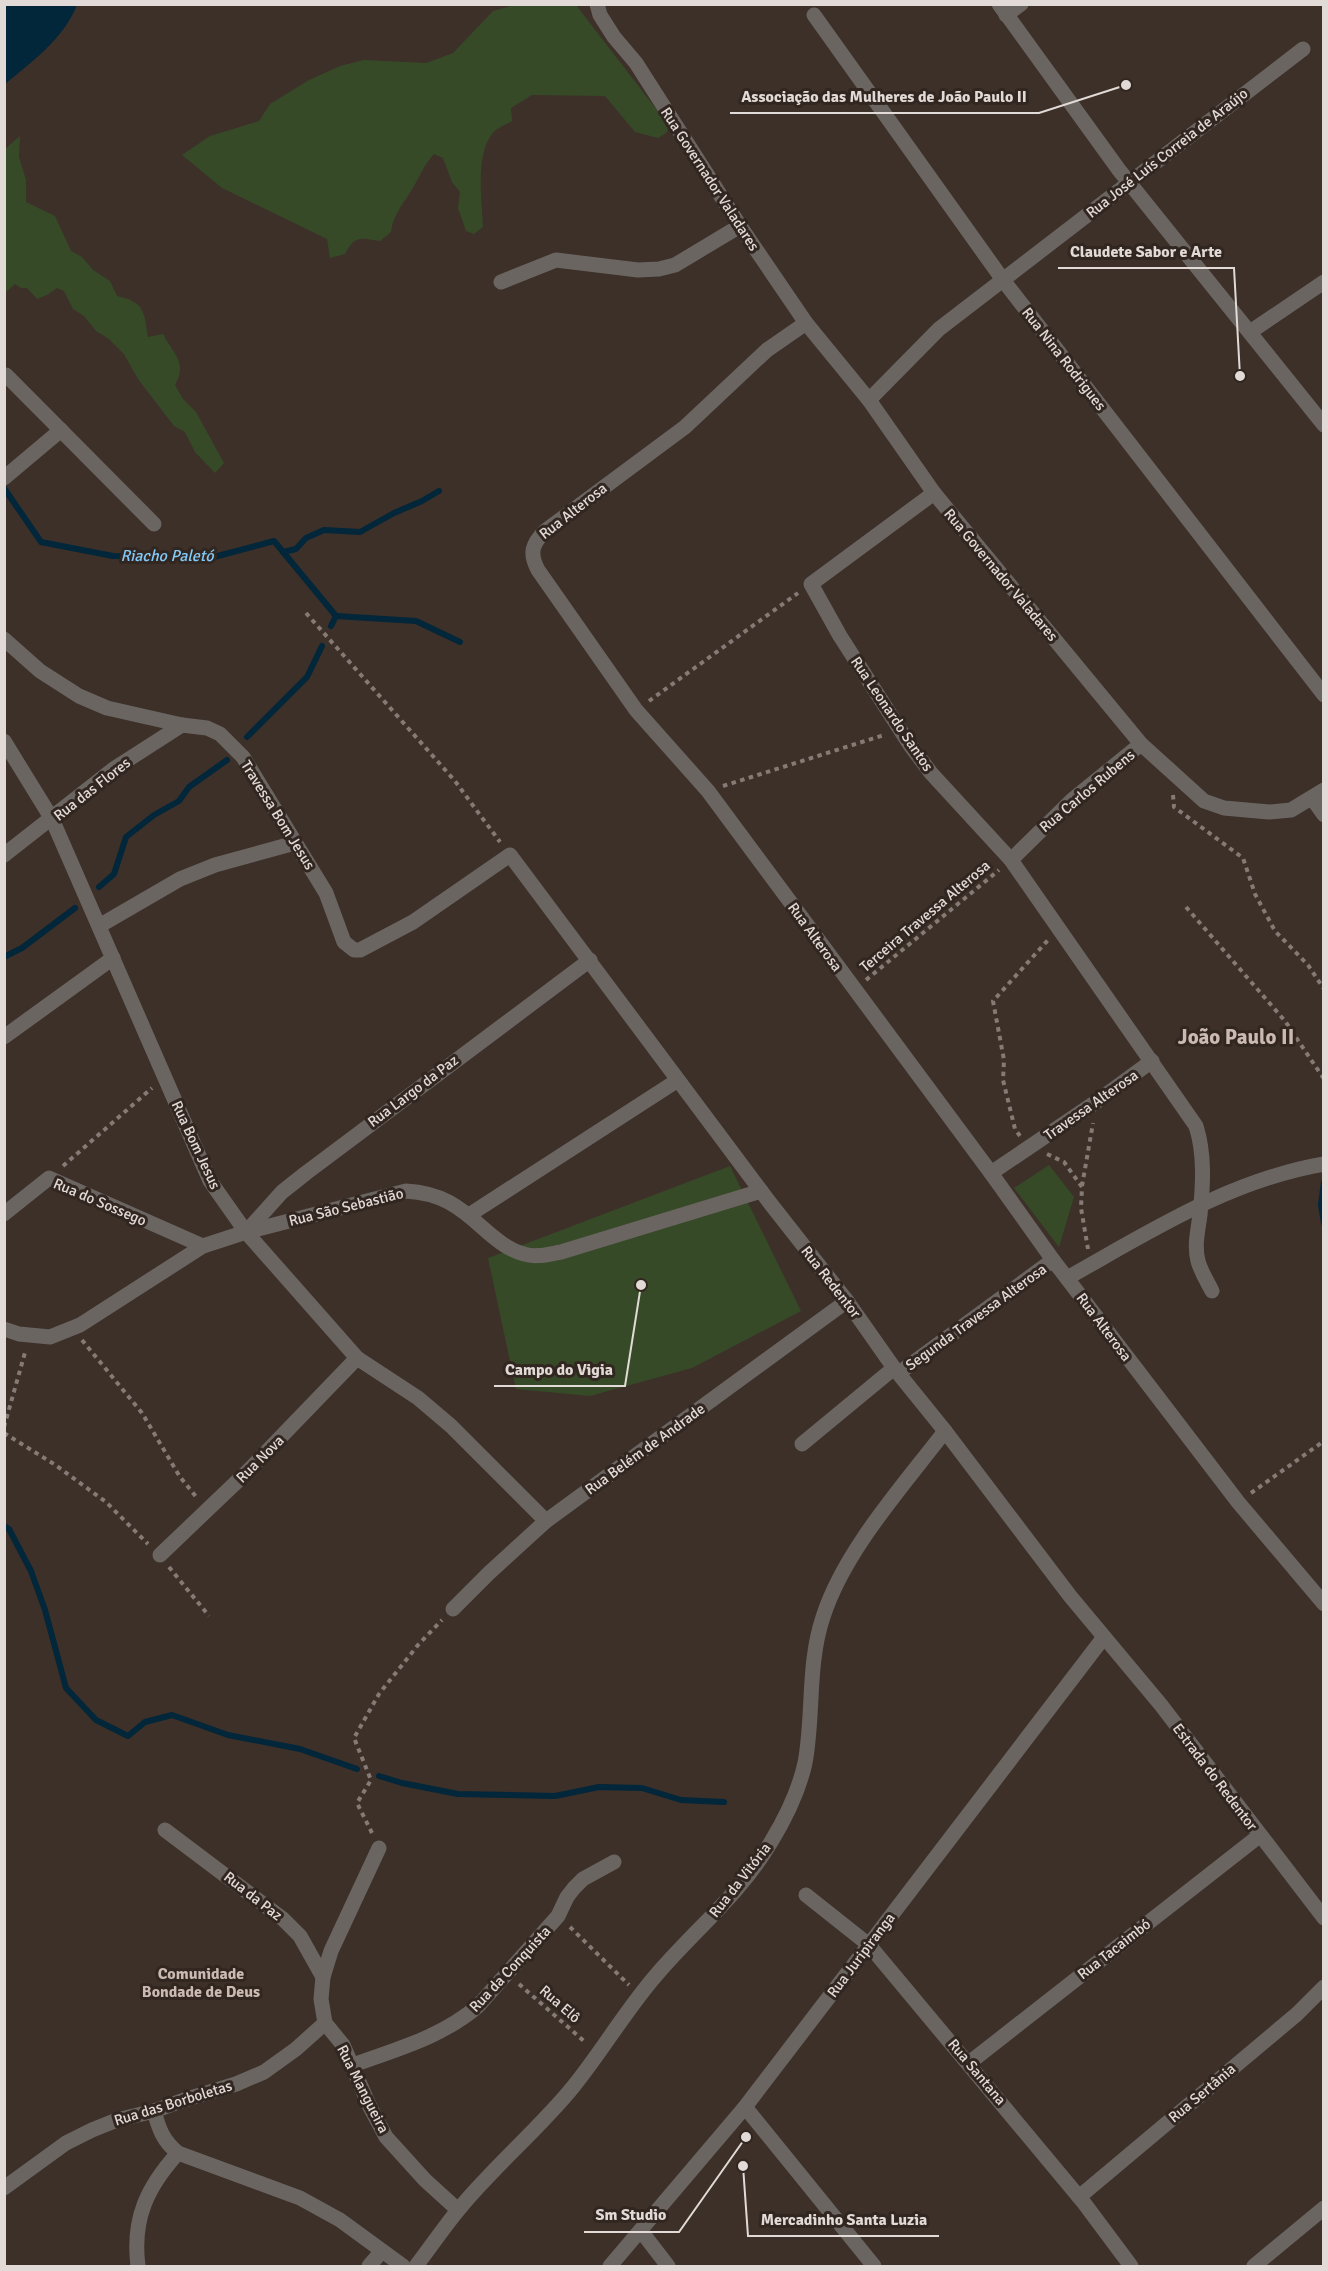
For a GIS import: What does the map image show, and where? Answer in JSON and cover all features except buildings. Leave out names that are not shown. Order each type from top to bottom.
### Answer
[{"type":"street","name":"Rua Governador Valadares","points":[[597,4],[600,15],[614,37],[636,63],[740,226],[806,323],[869,400],[934,493],[1141,744]]},
{"type":"street","points":[[1021,4],[1002,10],[1129,182],[1323,424]]},
{"type":"street","name":"Rua Nina Rodrigues","points":[[814,15],[1003,280],[1323,694]]},
{"type":"street","name":"Rua José Luís Correia de Araújo","points":[[869,400],[939,328],[1303,49]]},
{"type":"street","points":[[501,282],[556,260],[638,270],[667,267],[694,255],[740,226]]},
{"type":"street","points":[[1250,332],[1323,282]]},
{"type":"street","name":"Rua Alterosa","points":[[806,323],[767,350],[685,427],[545,531],[536,540],[532,549],[532,558],[538,570],[636,710],[708,791],[1053,1260],[1238,1502],[1323,1604]]},
{"type":"street","points":[[6,375],[154,524]]},
{"type":"street","points":[[7,475],[61,430]]},
{"type":"street","points":[[811,584],[934,493]]},
{"type":"street","name":"Rua Leonardo Santos","points":[[811,584],[840,636],[899,730],[931,773],[1011,860],[1187,1111],[1202,1144],[1201,1205],[1196,1250],[1201,1270],[1212,1291]]},
{"type":"street","name":"Travessa Bom Jesus","points":[[4,639],[40,670],[90,702],[182,725],[207,728],[220,734],[232,744],[243,758],[326,893],[344,942],[354,950],[360,950],[413,922],[510,855]]},
{"type":"street","name":"Rua das Flores","points":[[4,855],[115,768],[182,725]]},
{"type":"street","name":"Rua Bom Jesus","points":[[4,741],[52,819],[210,1181],[246,1232],[357,1358],[418,1398],[451,1425],[546,1521]]},
{"type":"street","name":"Rua Carlos Rubens","points":[[1011,860],[1072,800],[1141,744],[1204,801],[1224,808],[1269,812],[1291,810],[1318,794]]},
{"type":"street","points":[[1318,794],[1323,815]]},
{"type":"street","points":[[99,926],[180,879],[215,865],[295,843]]},
{"type":"street","name":"Rua Redentor","points":[[510,855],[897,1371],[1104,1637]]},
{"type":"street","points":[[4,1037],[113,958]]},
{"type":"street","name":"Rua Largo da Paz","points":[[246,1232],[282,1192],[323,1158],[590,960]]},
{"type":"street","name":"Travessa Alterosa","points":[[1029,1149],[1152,1061]]},
{"type":"street","points":[[469,1215],[678,1080]]},
{"type":"street","points":[[991,1173],[1029,1149]]},
{"type":"street","points":[[1067,1278],[1123,1245],[1201,1205],[1276,1174],[1323,1164]]},
{"type":"street","name":"Rua do Sossego","points":[[4,1214],[49,1178],[203,1246]]},
{"type":"street","name":"Rua São Sebastião","points":[[4,1329],[19,1334],[50,1337],[73,1328],[203,1246],[246,1232],[406,1191],[424,1192],[440,1197],[469,1215],[508,1248],[524,1255],[539,1256],[561,1252],[761,1191]]},
{"type":"street","name":"Segunda Travessa Alterosa","points":[[802,1444],[897,1371],[1053,1260]]},
{"type":"street","name":"Rua Belém de Andrade","points":[[453,1609],[546,1521],[847,1302]]},
{"type":"street","name":"Rua Nova","points":[[160,1555],[207,1511],[357,1358]]},
{"type":"street","name":"Rua da Vitória","points":[[417,2266],[458,2210],[531,2135],[574,2086],[639,1995],[660,1970],[712,1918],[756,1865],[771,1842],[799,1783],[804,1764],[808,1741],[814,1649],[829,1599],[860,1545],[945,1431]]},
{"type":"street","name":"Estrada do Redentor","points":[[1104,1637],[1161,1705],[1323,1918]]},
{"type":"street","name":"Rua Juripiranga","points":[[610,2266],[745,2107],[1104,1637]]},
{"type":"street","name":"Rua da Paz","points":[[165,1830],[284,1919],[300,1936],[323,1977]]},
{"type":"street","name":"Rua Tacaimbó","points":[[969,2063],[1259,1836]]},
{"type":"street","points":[[325,2023],[321,1999],[323,1977],[331,1951],[379,1848]]},
{"type":"street","name":"Rua da Conquista","points":[[353,2065],[424,2040],[464,2018],[478,2006],[558,1916],[567,1897],[583,1878],[614,1862]]},
{"type":"street","name":"Rua Santana","points":[[806,1895],[869,1945],[1079,2197],[1131,2266]]},
{"type":"street","name":"Rua Sertânia","points":[[1079,2197],[1280,2028],[1323,1987]]},
{"type":"street","name":"Rua Mangueira","points":[[325,2023],[343,2045],[386,2137],[424,2180],[458,2210]]},
{"type":"street","name":"Rua das Borboletas","points":[[9,2179],[66,2143],[92,2130],[117,2120],[154,2111],[236,2084],[264,2072],[296,2049],[325,2023]]},
{"type":"street","points":[[745,2107],[874,2266]]},
{"type":"street","points":[[154,2111],[162,2138],[178,2153],[300,2198],[340,2220],[403,2266]]},
{"type":"street","points":[[138,2266],[136,2253],[138,2224],[146,2199],[159,2174],[178,2153]]},
{"type":"street","points":[[1254,2266],[1323,2208]]},
{"type":"street","points":[[642,2231],[668,2266]]},
{"type":"street","points":[[369,2266],[382,2251]]},
{"type":"path","points":[[636,710],[811,584]]},
{"type":"path","points":[[306,613],[455,781],[510,855]]},
{"type":"path","points":[[708,791],[899,730]]},
{"type":"path","points":[[1172,772],[1174,807],[1243,858],[1255,894],[1275,931],[1308,965],[1323,989]]},
{"type":"path","name":"Terceira Travessa Alterosa","points":[[855,990],[1011,860]]},
{"type":"path","points":[[1186,907],[1285,1020],[1323,1078]]},
{"type":"path","name":"Travessa Alterosa","points":[[1029,1149],[1015,1129],[1003,1080],[1004,1060],[993,1001],[1058,928]]},
{"type":"path","points":[[49,1178],[165,1076]]},
{"type":"path","points":[[1091,1265],[1080,1208],[1096,1102]]},
{"type":"path","points":[[1029,1149],[1064,1162],[1082,1187]]},
{"type":"path","points":[[73,1328],[142,1413],[180,1477],[207,1511]]},
{"type":"path","points":[[4,1427],[30,1335]]},
{"type":"path","points":[[4,1433],[54,1464],[106,1502],[160,1555],[209,1616]]},
{"type":"path","points":[[1238,1502],[1323,1441]]},
{"type":"path","points":[[379,1848],[357,1803],[371,1780],[354,1738],[379,1694],[418,1646],[453,1609]]},
{"type":"path","points":[[558,1916],[639,1995]]},
{"type":"path","name":"Rua Elô","points":[[507,1974],[597,2053]]},
{"type":"green space","points":[[514,5],[576,5],[670,127],[666,133],[658,138],[635,132],[605,96],[532,95],[511,108],[512,121],[494,132],[487,143],[481,166],[483,227],[474,234],[466,231],[458,208],[460,192],[452,182],[443,158],[434,154],[397,214],[391,232],[380,241],[359,239],[345,254],[330,258],[327,239],[222,188],[182,155],[210,136],[259,121],[270,104],[309,80],[340,66],[364,60],[426,63],[453,53],[493,11]]},
{"type":"green space","points":[[20,136],[19,157],[26,180],[26,202],[55,216],[71,251],[82,257],[93,270],[110,281],[117,296],[133,301],[142,309],[148,337],[163,334],[180,364],[179,377],[175,385],[183,399],[196,412],[224,463],[215,473],[195,452],[185,432],[174,426],[138,379],[124,354],[109,339],[96,331],[84,316],[73,309],[64,291],[57,288],[37,299],[27,288],[21,288],[15,284],[5,292],[5,149]]},
{"type":"green space","points":[[1049,1165],[1074,1197],[1059,1247],[1014,1188]]},
{"type":"green space","points":[[730,1166],[801,1311],[692,1368],[590,1396],[516,1389],[488,1258]]},
{"type":"water","points":[[4,5],[77,5],[56,39],[5,84]]},
{"type":"waterway","name":"Riacho Paletó","points":[[4,488],[41,542],[113,556],[214,557],[274,541],[336,616],[416,621],[460,642]]},
{"type":"waterway","points":[[283,552],[296,549],[306,538],[324,530],[360,532],[439,491]]},
{"type":"waterway","points":[[331,626],[336,616]]},
{"type":"waterway","points":[[247,737],[307,677],[322,646]]},
{"type":"waterway","points":[[99,887],[114,874],[126,837],[154,815],[179,801],[189,787],[227,760]]},
{"type":"waterway","points":[[4,957],[22,948],[75,908]]},
{"type":"waterway","points":[[1324,1182],[1321,1205],[1324,1223]]},
{"type":"waterway","points":[[4,1526],[9,1529],[31,1571],[45,1610],[66,1688],[96,1720],[128,1736],[145,1722],[172,1715],[228,1735],[300,1749],[357,1769]]},
{"type":"waterway","points":[[379,1776],[458,1794],[555,1796],[599,1787],[642,1788],[681,1800],[724,1802]]},
{"type":"place","name":"Associação das Mulheres de João Paulo II","points":[[1126,85]]},
{"type":"place","name":"Claudete Sabor e Arte","points":[[1240,376]]},
{"type":"place","name":"Campo do Vigia","points":[[641,1285]]},
{"type":"place","name":"Sm Studio","points":[[746,2137]]},
{"type":"place","name":"Mercadinho Santa Luzia","points":[[743,2166]]},
{"type":"district","name":"João Paulo II","points":[[1236,1037]]},
{"type":"district","name":"Comunidade Bondade de Deus","points":[[201,1982]]}]
